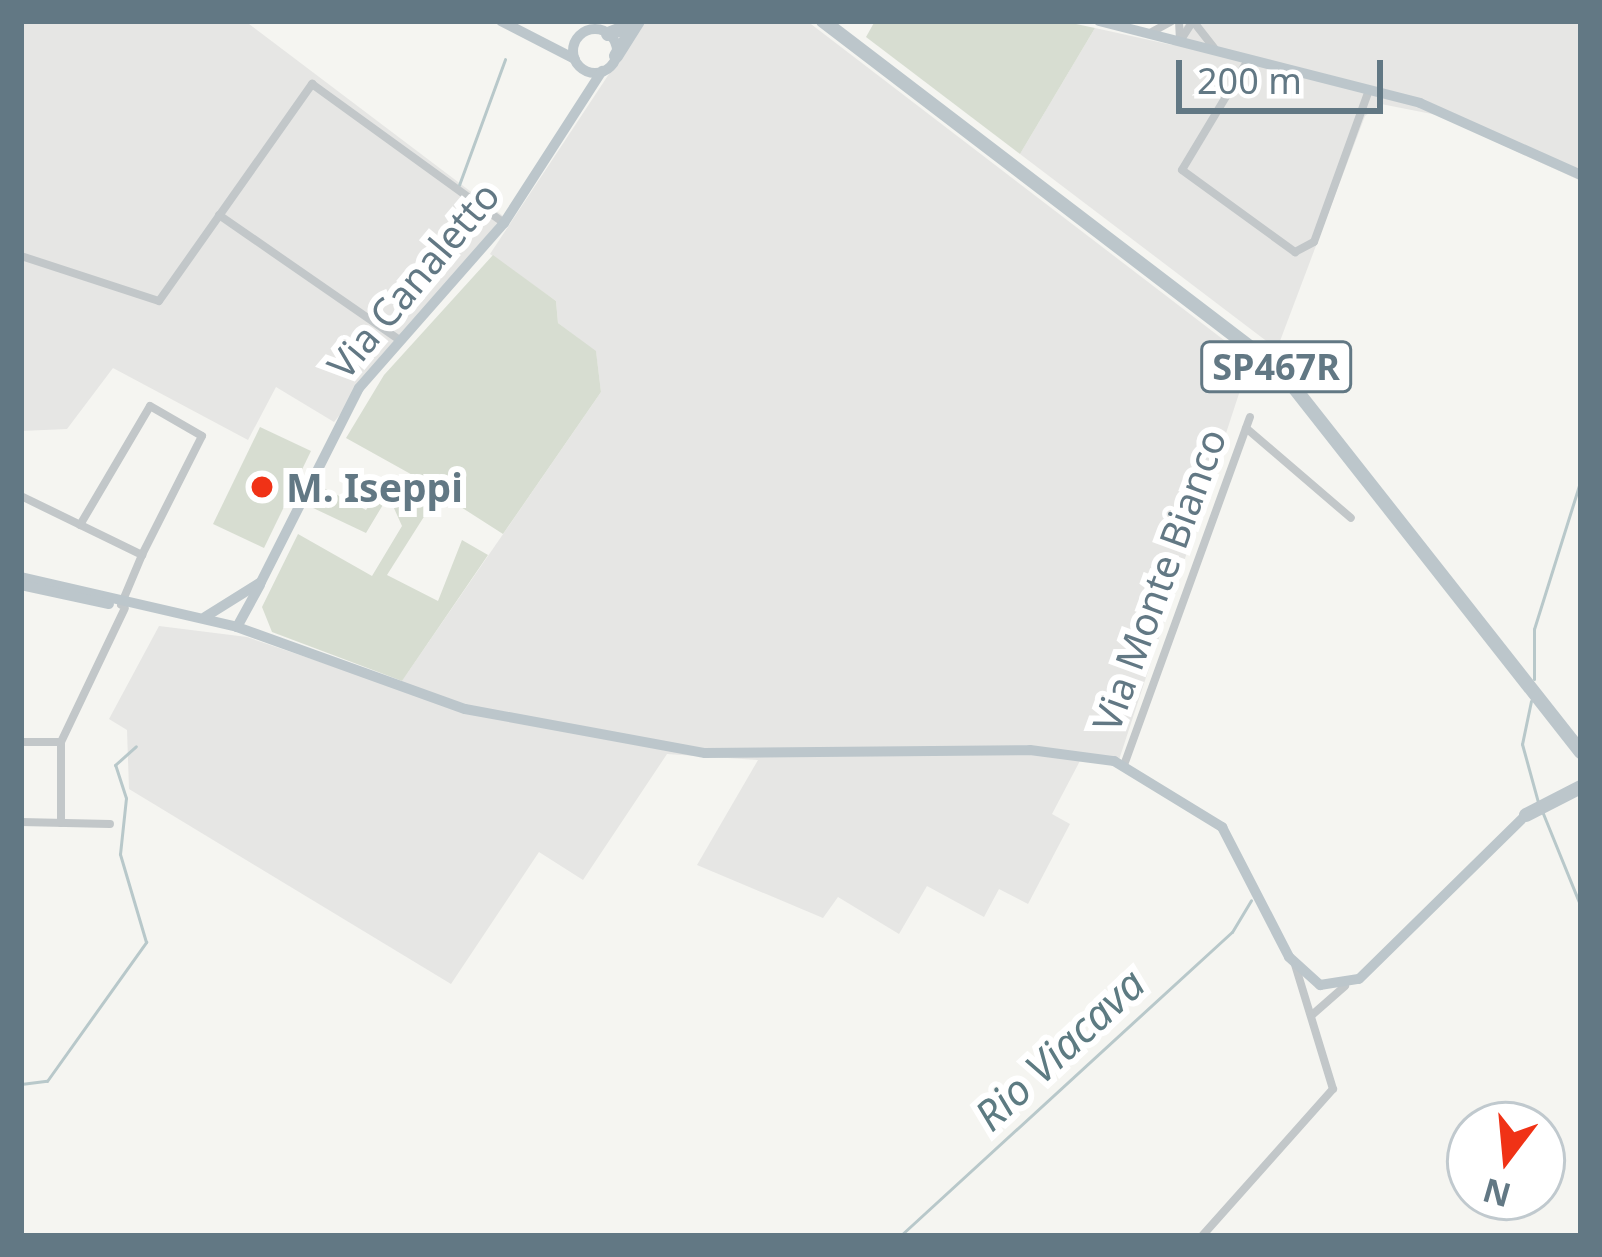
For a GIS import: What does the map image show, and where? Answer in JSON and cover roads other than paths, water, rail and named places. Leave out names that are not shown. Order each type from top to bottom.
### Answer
[{"type":"highway","points":[[602,28],[638,21],[616,56]]},
{"type":"highway","name":"SP467R","points":[[824,21],[1281,371],[1581,752]]},
{"type":"highway","points":[[1568,732],[1581,763]]},
{"type":"highway","points":[[1526,814],[1576,789],[1581,773]]},
{"type":"street","points":[[501,21],[602,71]]},
{"type":"street","points":[[1099,21],[1369,90],[1581,175]]},
{"type":"street","points":[[1155,35],[1176,21],[1180,40]]},
{"type":"street","points":[[1180,40],[1193,21],[1215,49]]},
{"type":"street","points":[[557,49],[581,32],[602,28],[616,56]]},
{"type":"street","points":[[581,32],[578,63],[592,88]]},
{"type":"street","name":"Via Canaletto","points":[[253,613],[261,582],[334,430],[399,340],[504,224],[616,56]]},
{"type":"street","points":[[1249,58],[1182,170],[1295,252],[1314,242],[1369,90]]},
{"type":"street","points":[[21,256],[81,268],[146,306],[219,215],[312,84],[504,224]]},
{"type":"street","points":[[219,215],[399,340]]},
{"type":"street","points":[[61,823],[61,742],[118,606],[202,436],[150,406],[80,525]]},
{"type":"street","name":"Via Monte Bianco","points":[[1124,765],[1250,417]]},
{"type":"street","points":[[1246,428],[1351,518]]},
{"type":"street","points":[[21,496],[142,555]]},
{"type":"street","points":[[21,581],[118,606],[237,627],[466,710],[704,754],[1030,750],[1124,765],[1230,836],[1295,965],[1332,1066],[1324,1110],[1255,1167],[1202,1236]]},
{"type":"street","name":"Via Canaletto","points":[[198,619],[237,606],[261,582]]},
{"type":"street","points":[[237,606],[237,627]]},
{"type":"street","points":[[237,627],[253,613],[268,637]]},
{"type":"street","points":[[21,742],[61,742]]},
{"type":"street","points":[[1310,1012],[1345,986],[1526,814]]},
{"type":"street","points":[[21,822],[110,824]]},
{"type":"street","points":[[1295,965],[1320,985],[1345,986]]},
{"type":"street","points":[[1320,985],[1322,1004]]},
{"type":"street","points":[[1310,1012],[1320,985]]},
{"type":"waterway","points":[[459,185],[505,59]]},
{"type":"waterway","points":[[1534,679],[1534,629],[1581,479]]},
{"type":"waterway","points":[[1531,701],[1522,744],[1538,802]]},
{"type":"waterway","points":[[21,1084],[47,1081],[146,942],[120,854],[126,798],[115,765],[136,746]]},
{"type":"waterway","points":[[1542,811],[1581,907]]},
{"type":"waterway","name":"Rio Viacava","points":[[900,1236],[1232,932],[1251,900]]},
{"type":"place","name":"M. Iseppi","points":[[262,487]]}]
